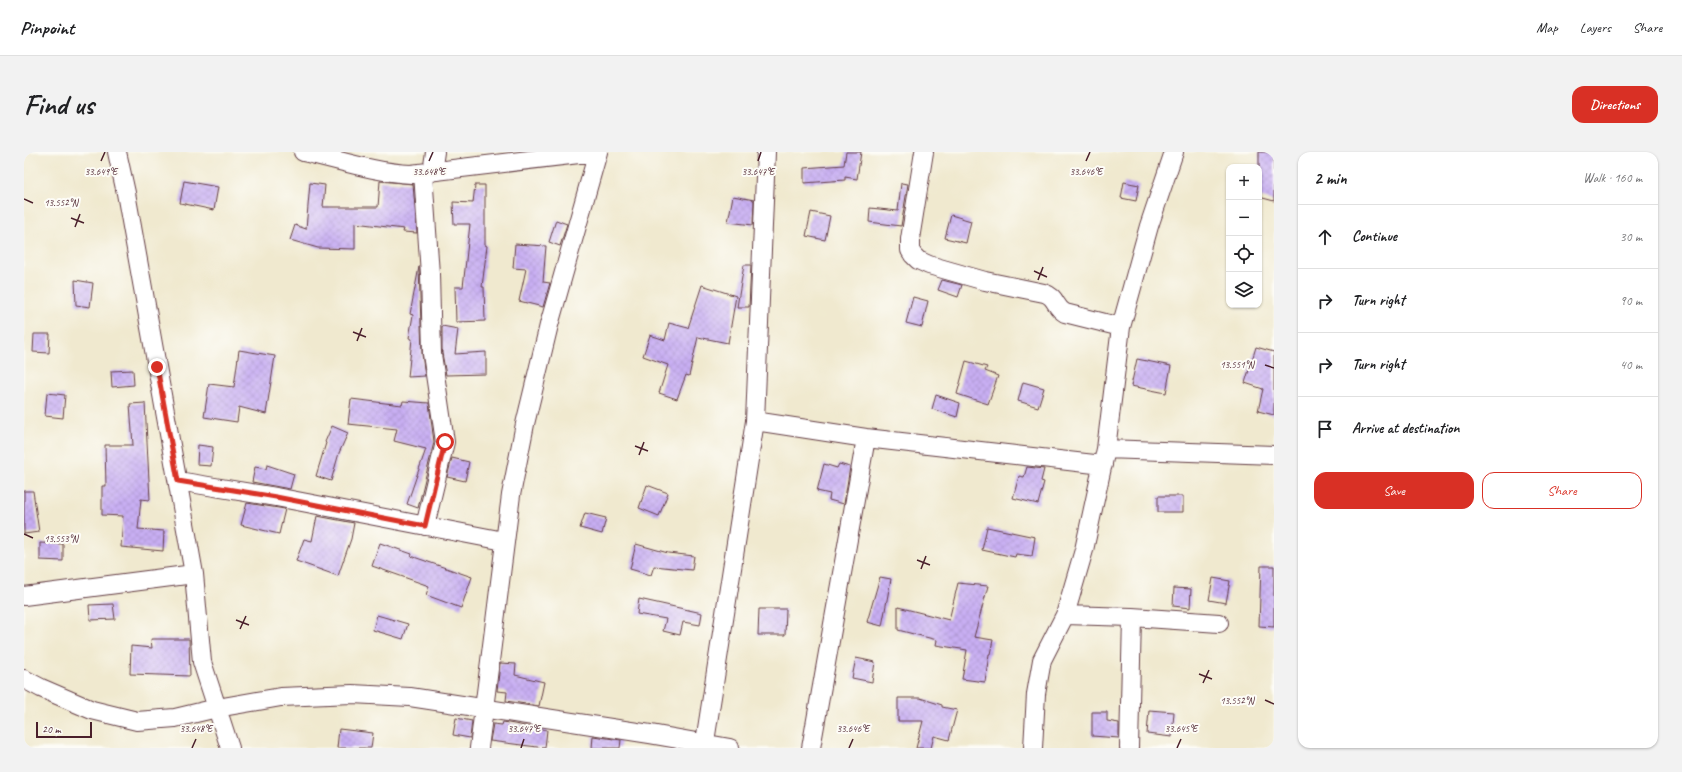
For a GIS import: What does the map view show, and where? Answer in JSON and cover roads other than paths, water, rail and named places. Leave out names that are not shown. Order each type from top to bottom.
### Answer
[{"type":"street","points":[[117,152],[126,193],[194,574],[202,662],[230,748]]},
{"type":"street","points":[[425,526],[445,442],[432,354],[427,173],[435,152]]},
{"type":"street","points":[[311,153],[348,164],[387,172],[427,173],[597,152],[549,325],[510,495],[479,748]]},
{"type":"street","points":[[704,746],[755,421],[766,152]]},
{"type":"street","points":[[924,152],[910,239],[910,250],[918,260],[929,265],[985,280],[1044,293],[1050,295],[1060,310],[1066,313],[1122,327]]},
{"type":"street","points":[[1033,748],[1036,694],[1042,660],[1065,615],[1084,550],[1104,457],[1122,327],[1149,226],[1174,152]]},
{"type":"street","points":[[755,421],[866,438],[1104,457],[1274,455]]},
{"type":"street","points":[[811,748],[866,438]]},
{"type":"street","points":[[178,481],[276,497],[504,541]]},
{"type":"street","points":[[24,596],[194,574]]},
{"type":"street","points":[[1065,615],[1132,617],[1219,623]]},
{"type":"street","points":[[1129,748],[1132,617]]},
{"type":"street","points":[[24,679],[40,688],[92,710],[137,720],[175,718],[217,708],[281,697],[352,694],[410,696],[483,707],[704,746],[730,748]]}]
